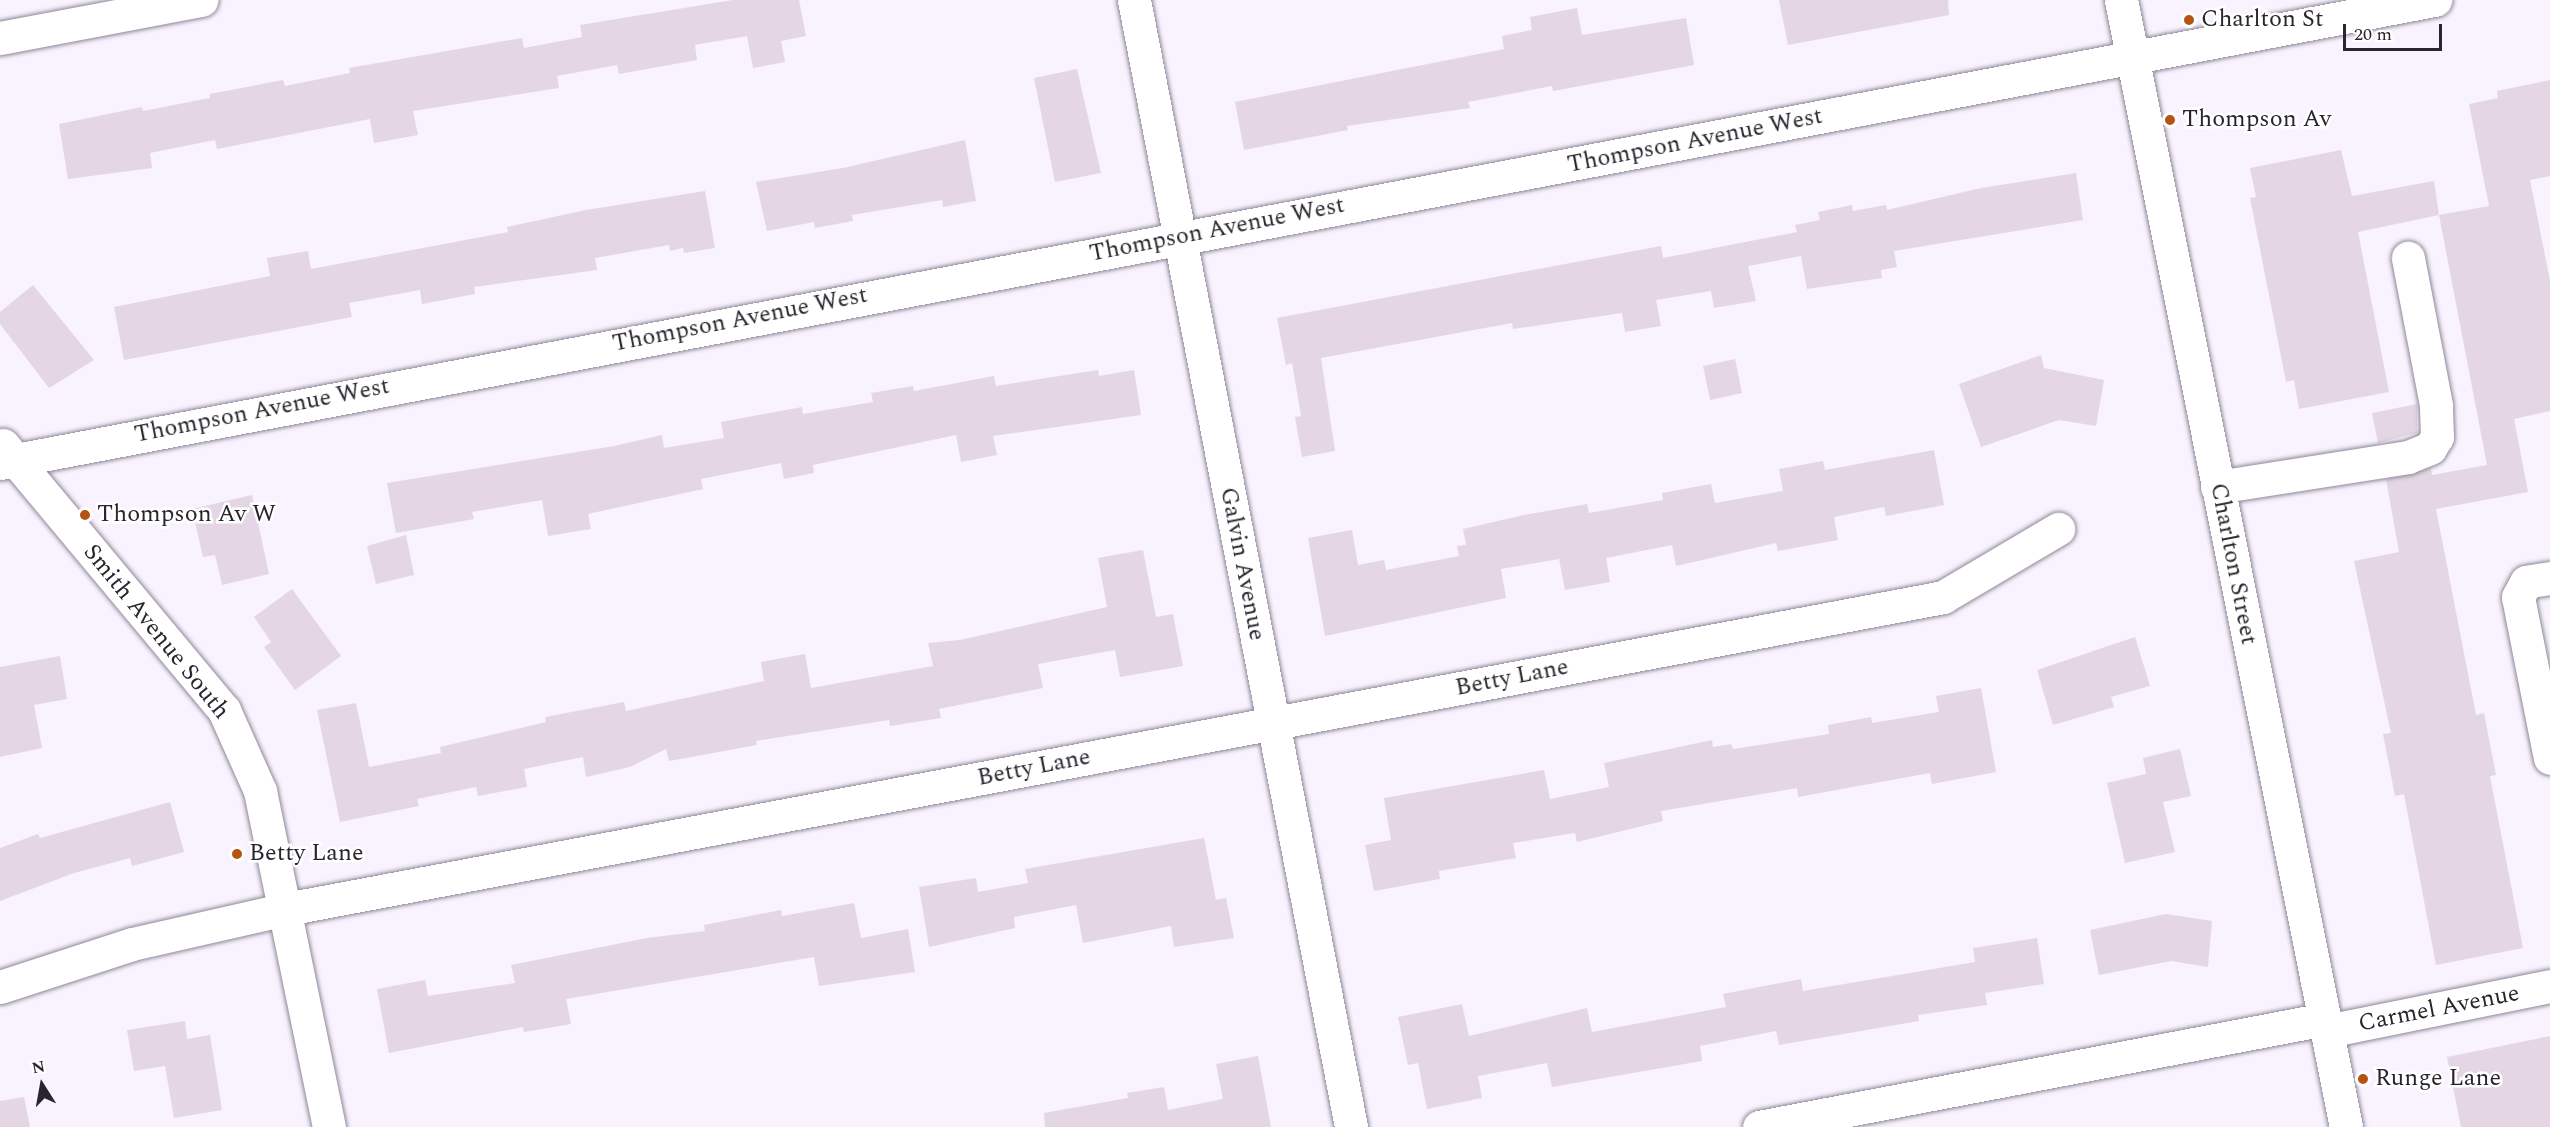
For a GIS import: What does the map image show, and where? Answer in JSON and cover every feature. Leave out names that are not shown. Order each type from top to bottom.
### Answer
[{"type":"street","points":[[0,38],[201,0]]},
{"type":"street","name":"Galvin Avenue","points":[[1134,0],[1351,1127]]},
{"type":"street","name":"Charlton Street","points":[[2121,0],[2346,1127]]},
{"type":"street","name":"Thompson Avenue West","points":[[5,454],[1179,237],[2435,0]]},
{"type":"street","points":[[2217,487],[2408,457],[2430,448],[2437,437],[2436,405],[2408,258]]},
{"type":"street","name":"Smith Avenue South","points":[[5,454],[224,710],[260,791],[329,1127]]},
{"type":"street","name":"Betty Lane","points":[[0,987],[132,944],[286,909],[1943,597],[2058,530]]},
{"type":"street","points":[[2550,578],[2526,582],[2518,597],[2550,758]]},
{"type":"street","name":"Carmel Avenue","points":[[2326,1025],[2550,986]]},
{"type":"street","points":[[1759,1127],[2326,1025]]},
{"type":"building","points":[[733,0],[799,0],[806,36],[781,41],[785,62],[753,68],[747,36],[695,45],[697,60],[619,74],[617,65],[557,76],[559,88],[413,111],[418,135],[374,143],[370,119],[217,149],[215,140],[150,153],[152,168],[68,179],[59,124],[142,107],[143,111],[210,98],[210,94],[283,80],[285,86],[350,73],[349,68],[522,38],[524,48],[582,37],[580,25]]},
{"type":"building","points":[[1779,0],[1948,0],[1949,15],[1788,45]]},
{"type":"building","points":[[1577,8],[1582,35],[1686,18],[1694,65],[1553,91],[1552,86],[1468,102],[1470,108],[1347,126],[1348,130],[1244,150],[1235,102],[1504,49],[1502,36],[1532,30],[1530,17]]},
{"type":"building","points":[[1077,69],[1101,173],[1055,182],[1034,78]]},
{"type":"building","points":[[2550,80],[2550,176],[2530,180],[2550,281],[2550,411],[2514,419],[2528,492],[2436,509],[2476,715],[2484,713],[2496,775],[2490,776],[2523,948],[2436,965],[2404,794],[2395,796],[2383,734],[2391,733],[2354,561],[2399,552],[2386,479],[2431,468],[2432,475],[2487,465],[2439,215],[2489,206],[2469,104],[2498,98],[2497,91]]},
{"type":"building","points":[[965,140],[976,201],[943,207],[942,200],[852,215],[853,221],[815,228],[814,222],[767,231],[756,182],[843,168]]},
{"type":"building","points":[[2341,150],[2352,196],[2434,181],[2439,215],[2358,232],[2389,392],[2299,409],[2294,380],[2286,382],[2250,198],[2256,197],[2250,168]]},
{"type":"building","points":[[2076,173],[2083,220],[1894,251],[1897,267],[1881,270],[1882,278],[1807,289],[1801,256],[1748,266],[1756,301],[1714,308],[1711,291],[1656,300],[1661,326],[1625,332],[1622,313],[1513,329],[1512,323],[1321,358],[1335,451],[1302,457],[1295,417],[1301,416],[1292,363],[1286,365],[1277,318],[1661,246],[1663,258],[1797,232],[1795,225],[1820,220],[1818,212],[1852,205],[1853,211],[1886,205],[1887,210],[1981,188]]},
{"type":"building","points":[[705,191],[715,248],[684,253],[683,248],[670,251],[669,245],[595,258],[597,270],[474,287],[475,294],[422,304],[420,290],[349,303],[352,317],[124,360],[114,307],[270,276],[267,258],[308,251],[311,269],[508,232],[507,227],[586,210]]},
{"type":"building","points":[[33,285],[94,360],[49,388],[0,324],[0,312]]},
{"type":"building","points":[[2041,355],[2044,368],[2104,380],[2096,426],[2059,420],[1981,447],[1959,384]]},
{"type":"building","points":[[1735,359],[1742,393],[1710,400],[1703,366]]},
{"type":"building","points":[[1098,370],[1099,376],[1134,370],[1141,415],[993,436],[997,455],[961,462],[956,435],[813,465],[814,473],[784,479],[781,463],[701,479],[703,489],[588,514],[591,529],[548,536],[542,500],[472,512],[474,519],[396,533],[387,483],[614,446],[662,435],[664,448],[724,438],[721,422],[802,407],[803,414],[873,402],[871,393],[913,386],[914,391],[994,376],[996,386]]},
{"type":"building","points":[[2417,404],[2417,433],[2378,443],[2372,413]]},
{"type":"building","points":[[1934,450],[1944,505],[1886,516],[1884,507],[1834,517],[1838,540],[1778,551],[1776,543],[1676,566],[1672,545],[1606,558],[1610,582],[1565,590],[1559,559],[1501,569],[1506,598],[1325,636],[1308,538],[1352,530],[1358,565],[1384,560],[1386,570],[1459,556],[1457,546],[1466,545],[1463,529],[1524,515],[1587,504],[1589,513],[1663,500],[1662,493],[1711,484],[1715,503],[1783,491],[1779,469],[1823,461],[1825,470]]},
{"type":"building","points":[[252,495],[269,574],[222,585],[215,555],[203,557],[192,509]]},
{"type":"building","points":[[406,535],[414,575],[376,584],[367,546]]},
{"type":"building","points":[[1143,550],[1156,617],[1173,614],[1183,666],[1120,677],[1115,650],[1038,664],[1043,688],[939,709],[941,718],[890,726],[889,720],[756,741],[757,745],[669,761],[666,749],[630,767],[586,777],[583,757],[524,769],[527,787],[478,796],[476,787],[417,799],[419,806],[340,822],[317,710],[356,703],[369,767],[441,753],[440,747],[546,722],[545,717],[624,702],[626,711],[764,681],[761,662],[805,654],[811,688],[933,666],[928,643],[960,640],[1107,607],[1098,558]]},
{"type":"building","points":[[292,589],[341,656],[295,690],[264,647],[271,642],[254,617]]},
{"type":"building","points":[[2135,637],[2150,686],[2111,697],[2114,707],[2053,725],[2037,670]]},
{"type":"building","points":[[60,656],[67,699],[34,705],[42,748],[0,757],[0,667]]},
{"type":"building","points":[[1981,688],[1996,772],[1932,784],[1930,773],[1798,797],[1797,788],[1661,811],[1663,821],[1577,842],[1575,833],[1513,843],[1516,858],[1439,871],[1440,879],[1374,891],[1365,845],[1391,840],[1384,798],[1544,770],[1550,799],[1609,787],[1604,763],[1712,740],[1713,747],[1731,744],[1733,749],[1829,734],[1828,725],[1871,717],[1872,723],[1939,712],[1936,696]]},
{"type":"building","points":[[2180,749],[2191,796],[2163,802],[2175,852],[2125,863],[2107,783],[2146,774],[2143,758]]},
{"type":"building","points":[[170,802],[184,852],[132,866],[130,858],[74,873],[0,901],[0,848],[38,834],[40,838]]},
{"type":"building","points":[[1204,838],[1216,900],[1226,898],[1234,938],[1174,947],[1171,926],[1083,943],[1076,905],[1014,917],[1015,928],[929,947],[919,887],[976,878],[978,892],[1028,883],[1025,869]]},
{"type":"building","points":[[854,903],[861,938],[908,929],[915,972],[819,986],[814,957],[566,999],[571,1024],[524,1032],[523,1027],[389,1053],[377,989],[425,980],[428,996],[515,983],[511,965],[647,938],[705,931],[704,925],[781,910],[782,916]]},
{"type":"building","points":[[2166,914],[2212,921],[2208,967],[2171,961],[2099,975],[2090,930]]},
{"type":"building","points":[[2037,938],[2044,984],[1985,993],[1987,1005],[1918,1015],[1919,1021],[1779,1045],[1776,1031],[1700,1046],[1702,1061],[1552,1087],[1547,1063],[1478,1076],[1482,1098],[1427,1109],[1418,1063],[1408,1065],[1398,1017],[1462,1004],[1469,1036],[1587,1008],[1592,1032],[1726,1007],[1723,994],[1801,979],[1803,991],[1975,962],[1973,948]]},
{"type":"building","points":[[185,1021],[187,1039],[210,1035],[222,1110],[174,1118],[165,1066],[134,1071],[127,1030]]},
{"type":"building","points":[[2550,1036],[2550,1127],[2461,1127],[2447,1057]]},
{"type":"building","points":[[1258,1056],[1271,1127],[1045,1127],[1044,1113],[1128,1098],[1127,1093],[1164,1087],[1168,1110],[1223,1099],[1216,1064]]},
{"type":"building","points":[[24,1097],[30,1127],[0,1127],[0,1101]]},
{"type":"place","name":"Charlton St","points":[[2189,20]]},
{"type":"place","name":"Thompson Av","points":[[2170,120]]},
{"type":"place","name":"Thompson Av W","points":[[85,515]]},
{"type":"place","name":"Betty Lane","points":[[237,854]]},
{"type":"place","name":"Runge Lane","points":[[2363,1079]]}]
